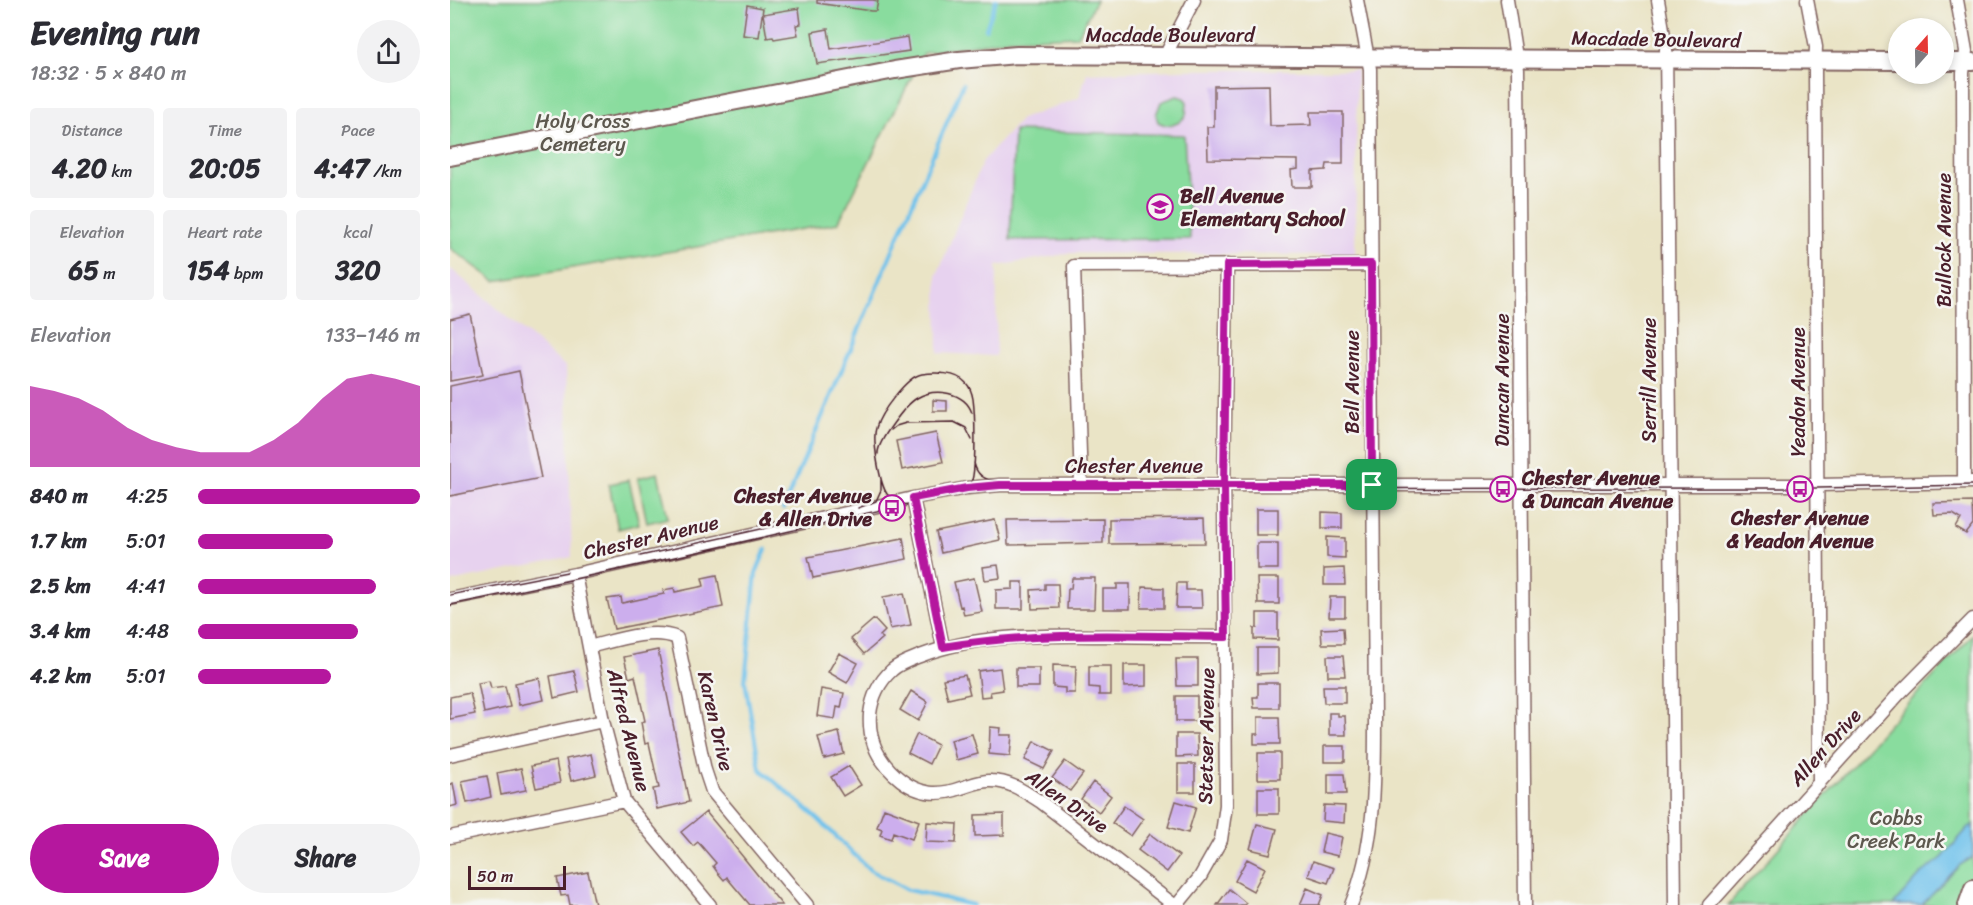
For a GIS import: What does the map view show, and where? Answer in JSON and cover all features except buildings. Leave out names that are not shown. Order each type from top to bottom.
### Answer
[{"type":"main road","name":"Macdade Boulevard","points":[[450,157],[862,76],[959,60],[1037,55],[1888,62]]},
{"type":"main road","points":[[1967,905],[1973,888]]},
{"type":"street","points":[[1165,56],[1194,0]]},
{"type":"street","name":"Bell Avenue","points":[[1351,905],[1359,885],[1370,840],[1375,783],[1370,69],[1357,0]]},
{"type":"street","name":"Duncan Avenue","points":[[1507,0],[1518,58],[1525,905]]},
{"type":"street","name":"Serrill Avenue","points":[[1658,0],[1666,43],[1675,905]]},
{"type":"street","name":"Yeadon Avenue","points":[[1807,0],[1816,47],[1819,784]]},
{"type":"street","name":"Bullock Avenue","points":[[1957,0],[1969,62],[1963,73],[1971,482]]},
{"type":"street","points":[[1081,485],[1074,266],[1371,264]]},
{"type":"street","name":"Stetser Avenue","points":[[1175,905],[1200,877],[1221,840],[1226,805],[1224,486],[1227,265]]},
{"type":"street","name":"Chester Avenue","points":[[450,600],[913,498],[967,488],[1000,485],[1818,485],[1971,482]]},
{"type":"street","points":[[913,498],[943,647]]},
{"type":"street","name":"Alfred Avenue","points":[[575,574],[603,721],[624,801],[710,905]]},
{"type":"street","name":"Allen Drive","points":[[1709,905],[1898,695],[1973,619]]},
{"type":"street","name":"Karen Drive","points":[[589,647],[650,634],[671,635],[677,638],[705,770],[712,791],[807,905]]},
{"type":"street","name":"Allen Drive","points":[[1175,905],[1041,802],[1019,789],[1003,782],[989,780],[937,794],[913,789],[889,770],[870,739],[871,705],[882,681],[892,670],[905,662],[943,647],[1041,636],[1226,637]]},
{"type":"street","points":[[450,755],[603,721]]},
{"type":"street","points":[[450,837],[624,801]]},
{"type":"shaded area","name":"Bell Avenue Elementary School","points":[[1184,70],[1357,70],[1355,255],[1071,253],[997,266],[996,356],[938,353],[937,275],[983,161],[1021,119],[1079,98],[1087,73]]},
{"type":"shaded area","points":[[450,268],[566,367],[572,557],[450,582]]},
{"type":"green space","name":"Holy Cross Cemetery","points":[[450,0],[1096,0],[1078,36],[1009,39],[924,53],[838,223],[495,281],[450,248]]},
{"type":"green space","points":[[1177,96],[1184,98],[1187,102],[1186,115],[1174,125],[1158,122],[1156,115],[1161,102]]},
{"type":"green space","points":[[1014,131],[1184,135],[1190,239],[1010,240]]},
{"type":"green space","points":[[658,473],[668,518],[647,523],[638,478]]},
{"type":"green space","points":[[629,480],[639,524],[618,529],[609,484]]},
{"type":"green space","name":"Cobbs Creek Park","points":[[1973,635],[1973,905],[1728,905],[1898,714]]},
{"type":"water","points":[[1973,825],[1973,857],[1960,865],[1922,905],[1893,905],[1922,873],[1942,858]]},
{"type":"waterway","points":[[986,29],[996,0]]},
{"type":"waterway","points":[[783,509],[963,84]]},
{"type":"waterway","points":[[766,549],[756,573],[745,681],[760,769],[818,819],[870,870],[908,890],[973,905]]},
{"type":"tram line","points":[[907,505],[894,500],[884,489],[877,462],[875,434],[879,421],[895,396],[909,381],[922,374],[952,375],[962,379],[971,392],[975,430],[974,470],[970,485],[959,493]]},
{"type":"tram line","points":[[878,454],[887,433],[900,415],[917,398],[932,393],[949,394],[963,400],[972,413]]},
{"type":"tram line","points":[[891,430],[906,423],[954,422],[966,428],[972,440]]},
{"type":"tram line","points":[[974,463],[982,476],[997,481]]},
{"type":"tram line","points":[[858,508],[876,501],[881,490],[881,480]]},
{"type":"tram line","points":[[450,605],[921,501],[1000,489],[1818,488],[1973,485]]},
{"type":"tram line","points":[[640,556],[815,517]]},
{"type":"tram line","points":[[450,595],[567,572]]},
{"type":"place","name":"Bell Avenue Elementary School","points":[[1160,207]]},
{"type":"place","name":"Chester Avenue & Duncan Avenue","points":[[1503,489]]},
{"type":"place","name":"Chester Avenue & Yeadon Avenue","points":[[1800,489]]},
{"type":"place","name":"Chester Avenue & Allen Drive","points":[[892,508]]},
{"type":"route","points":[[1372,485],[1313,486],[1295,486],[1224,486],[1153,486],[1000,485],[967,488],[913,498],[943,647],[1041,636],[1226,637],[1224,486],[1227,265],[1371,264],[1372,485]]}]
